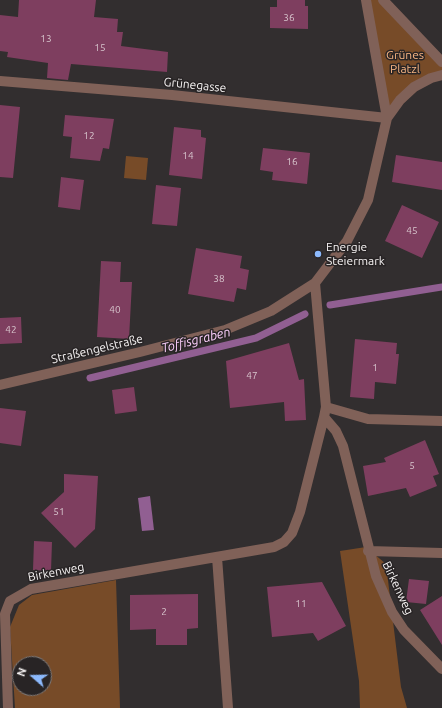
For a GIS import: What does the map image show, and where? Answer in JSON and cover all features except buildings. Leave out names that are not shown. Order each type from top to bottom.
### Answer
[{"type":"street","name":"Straßengelstraße","points":[[0,384],[140,352],[225,330],[271,311],[315,283],[347,241],[368,200],[387,118],[366,0]]},
{"type":"street","points":[[383,0],[442,62]]},
{"type":"street","points":[[387,118],[400,100],[414,87],[431,78],[442,75]]},
{"type":"street","name":"Grünegasse","points":[[0,81],[172,96],[387,118]]},
{"type":"street","name":"Birkenweg","points":[[8,708],[5,614],[10,601],[15,597],[31,589],[274,548],[284,542],[292,533],[310,479],[325,412],[315,283]]},
{"type":"street","points":[[325,412],[368,419],[442,421]]},
{"type":"street","name":"Birkenweg","points":[[325,412],[343,446],[368,551],[376,576],[392,612],[404,630],[442,669]]},
{"type":"street","name":"Birkenweg","points":[[368,551],[442,553]]},
{"type":"street","points":[[217,557],[228,708]]},
{"type":"green space","name":"Grünes Platzl","points":[[366,0],[385,0],[442,62],[442,75],[431,78],[387,118]]},
{"type":"green space","points":[[126,156],[148,158],[146,180],[124,178]]},
{"type":"green space","points":[[366,547],[386,564],[401,687],[407,708],[360,708],[359,681],[340,551]]},
{"type":"green space","points":[[116,580],[120,708],[15,708],[14,696],[52,696],[52,656],[12,656],[12,659],[10,627],[19,605],[32,595]]},
{"type":"shaded area","points":[[150,496],[154,530],[142,531],[138,498]]},
{"type":"waterway","name":"Toffisgraben","points":[[330,305],[442,287]]},
{"type":"waterway","name":"Toffisgraben","points":[[90,378],[256,338],[305,314]]},
{"type":"place","name":"Energie Steiermark","points":[[318,254]]}]
